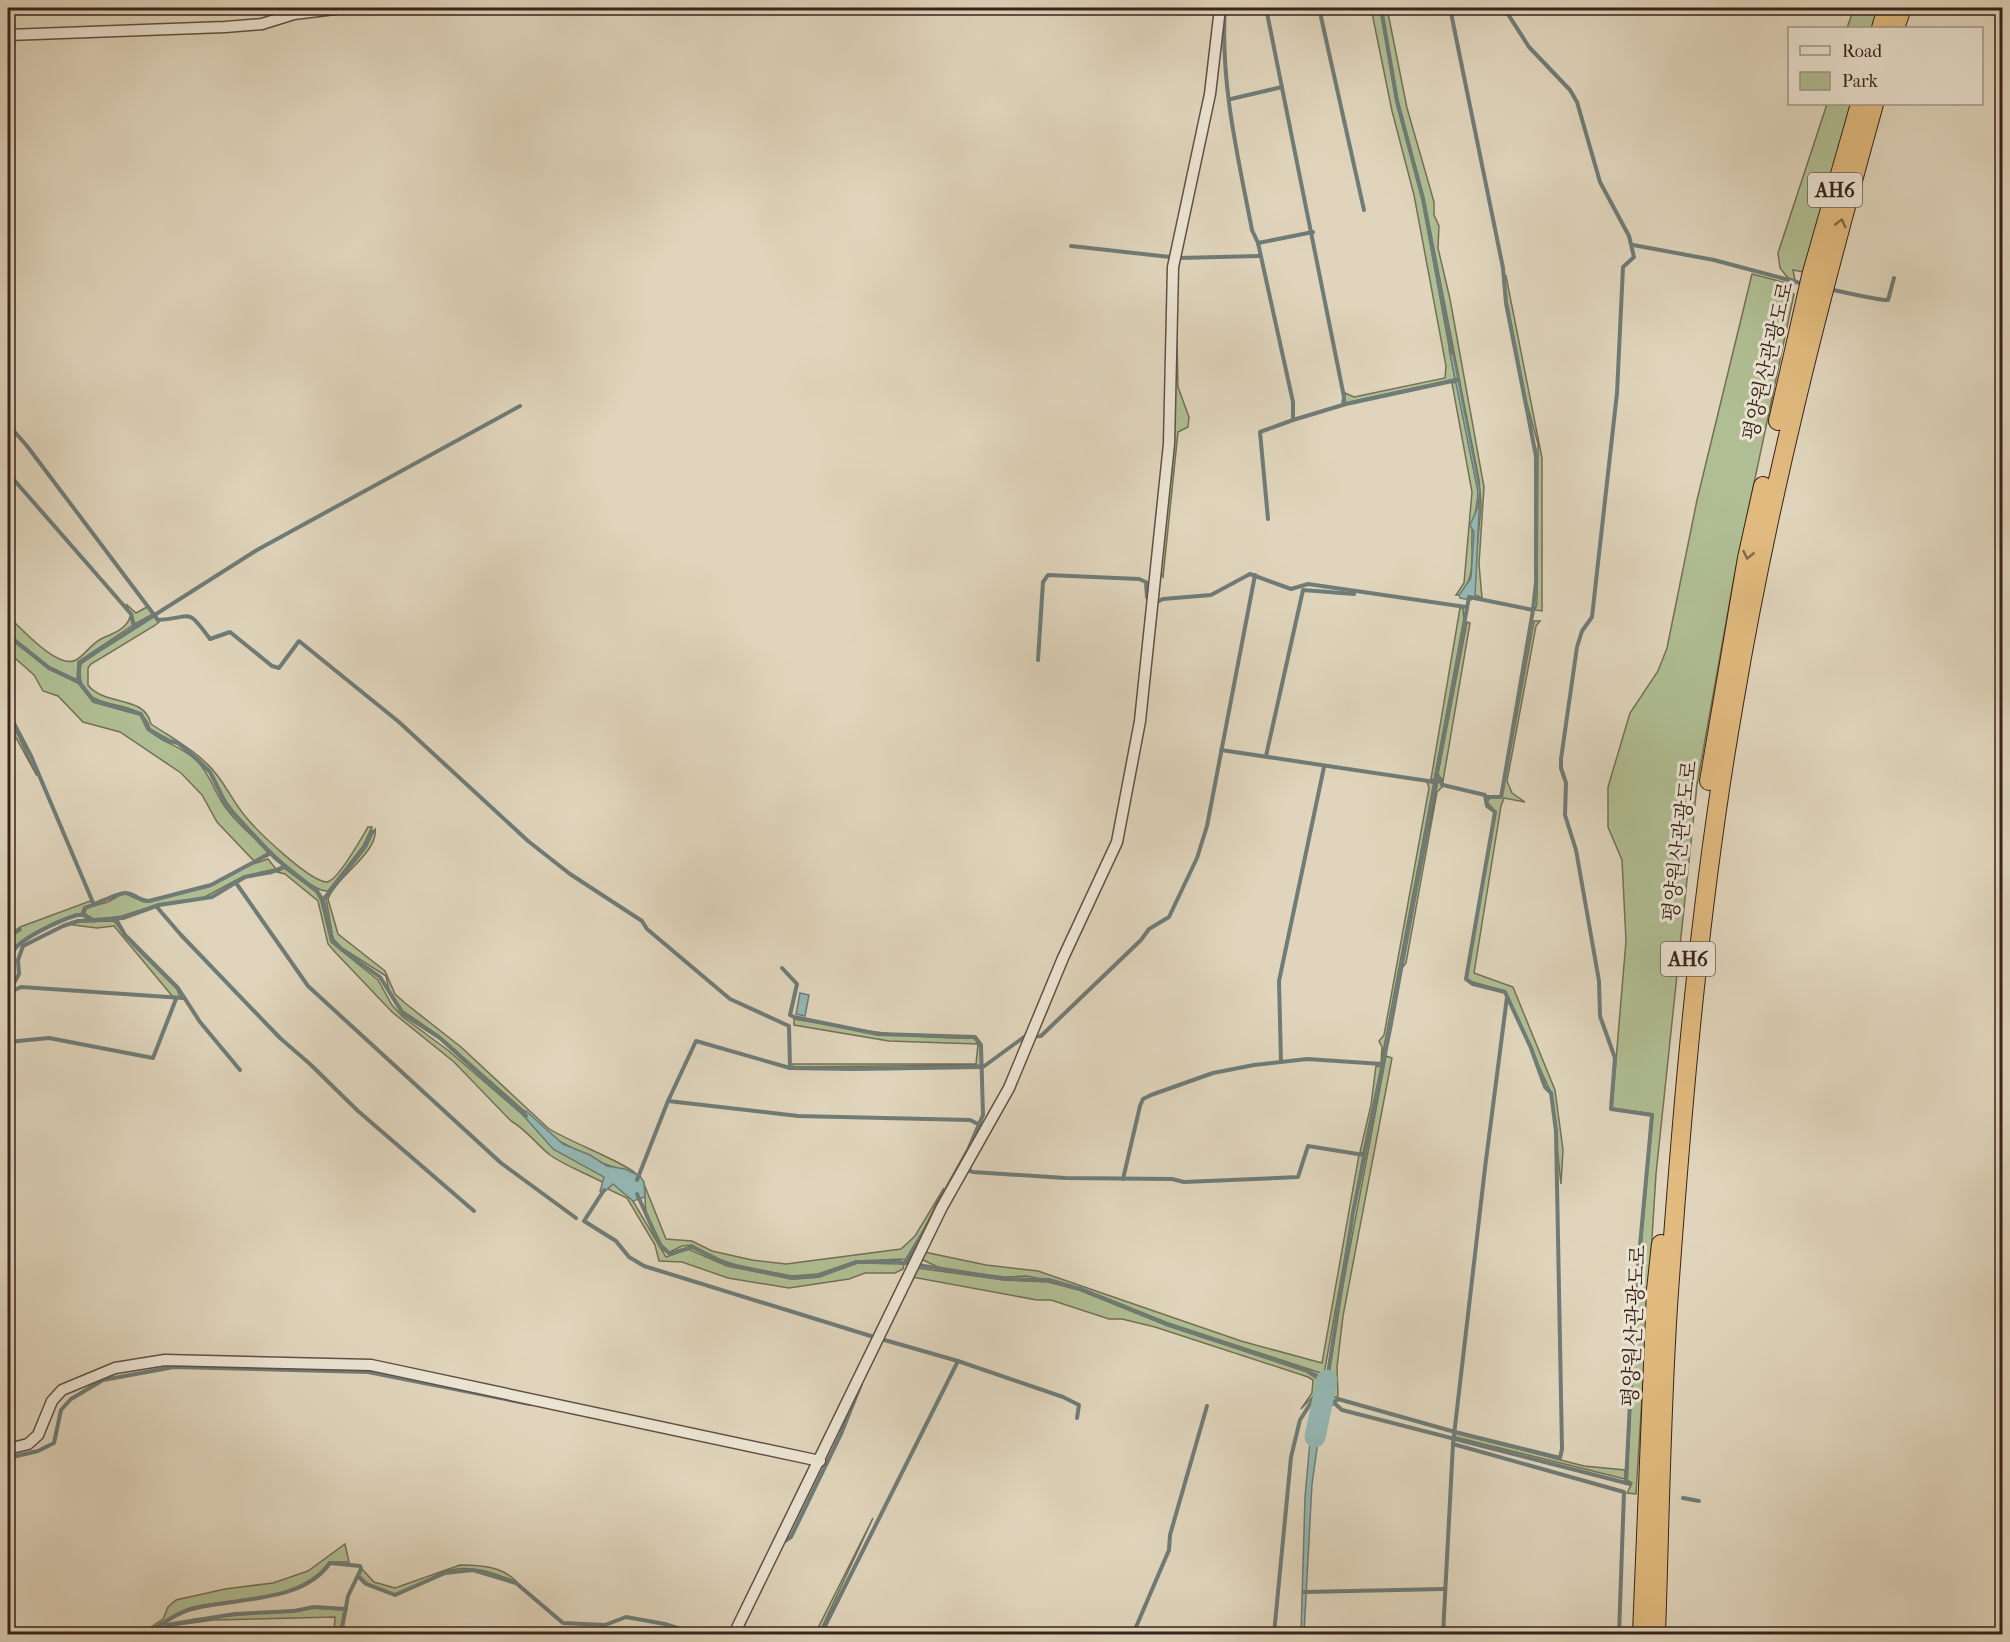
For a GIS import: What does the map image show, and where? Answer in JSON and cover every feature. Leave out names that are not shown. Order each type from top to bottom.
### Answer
[{"type":"highway","points":[[1881,27],[1887,8]]},
{"type":"highway","points":[[1895,27],[1902,8]]},
{"type":"highway","name":"평양원산관광도로","points":[[1642,1635],[1656,1290],[1697,864],[1721,701],[1747,558],[1860,105]]},
{"type":"highway","points":[[1656,1635],[1668,1294],[1710,865],[1734,704],[1816,286],[1874,105]]},
{"type":"street","points":[[8,35],[225,27],[262,24],[294,14],[343,8]]},
{"type":"street","points":[[734,1635],[942,1207],[1009,1088],[1063,958],[1117,843],[1140,721],[1169,444],[1173,267],[1210,94],[1220,8]]},
{"type":"street","points":[[8,1449],[28,1444],[38,1435],[49,1407],[62,1390],[115,1368],[165,1360],[371,1365],[820,1461]]},
{"type":"green space","points":[[1371,8],[1380,8],[1396,101],[1422,199],[1455,379],[1345,403],[1345,393],[1354,397],[1445,378],[1446,366],[1414,195],[1392,111]]},
{"type":"green space","points":[[1381,8],[1387,8],[1407,108],[1434,202],[1434,215],[1439,226],[1438,248],[1450,299],[1484,487],[1479,564],[1482,598],[1473,594],[1481,505],[1479,480],[1424,198],[1398,101]]},
{"type":"green space","points":[[1854,8],[1882,8],[1876,27],[1847,27]]},
{"type":"green space","points":[[1827,105],[1853,105],[1803,272],[1793,270],[1795,280],[1788,278],[1780,268],[1778,253]]},
{"type":"green space","points":[[1752,274],[1794,285],[1788,292],[1794,294],[1734,578],[1697,785],[1656,1174],[1636,1494],[1627,1493],[1632,1483],[1627,1480],[1636,1300],[1653,1114],[1612,1108],[1626,941],[1622,860],[1608,827],[1608,787],[1630,713],[1658,671],[1667,648],[1697,500]]},
{"type":"green space","points":[[1506,276],[1542,458],[1542,611],[1535,610],[1537,603],[1538,444],[1526,400],[1503,281]]},
{"type":"green space","points":[[1174,340],[1177,341],[1178,387],[1189,417],[1188,427],[1178,432],[1163,577],[1160,573]]},
{"type":"green space","points":[[1456,382],[1478,491],[1472,532],[1471,570],[1469,579],[1459,595],[1456,595],[1464,583],[1472,492],[1452,383]]},
{"type":"green space","points":[[126,604],[136,613],[147,607],[153,614],[135,624]]},
{"type":"green space","points":[[1460,608],[1463,608],[1464,622],[1434,780],[1431,779]]},
{"type":"green space","points":[[8,616],[50,654],[68,661],[76,660],[97,641],[122,628],[130,617],[133,625],[78,662],[77,680],[50,667],[8,634]]},
{"type":"green space","points":[[155,616],[159,622],[154,626],[91,664],[88,668],[88,685],[95,692],[104,696],[141,708],[151,724],[198,756],[216,773],[240,809],[260,833],[284,855],[319,880],[327,882],[332,880],[368,827],[372,827],[363,846],[328,891],[318,889],[305,881],[246,826],[228,804],[210,772],[193,755],[150,729],[144,717],[134,710],[97,699],[87,693],[81,682],[81,664],[135,626]]},
{"type":"green space","points":[[1534,621],[1540,621],[1536,626],[1507,781],[1512,793],[1525,802],[1504,798],[1501,806],[1474,973],[1513,987],[1555,1090],[1563,1150],[1561,1184],[1551,1093],[1505,991],[1469,981],[1466,976],[1496,812],[1487,802],[1491,797],[1502,797]]},
{"type":"green space","points":[[1467,622],[1470,623],[1443,781],[1438,774]]},
{"type":"green space","points":[[8,637],[49,669],[78,683],[93,702],[140,715],[152,732],[189,754],[202,767],[229,812],[268,853],[254,861],[217,822],[202,795],[181,773],[120,732],[83,722],[58,696],[43,691],[34,675],[8,652]]},
{"type":"green space","points":[[8,714],[37,776],[8,723]]},
{"type":"green space","points":[[1438,780],[1442,787],[1437,792],[1406,963],[1402,968]]},
{"type":"green space","points":[[1427,782],[1434,783],[1381,1063],[1382,1047],[1379,1041],[1384,1035],[1429,788]]},
{"type":"green space","points":[[375,829],[370,847],[339,882],[328,899],[338,934],[385,971],[395,994],[461,1047],[548,1128],[623,1165],[637,1175],[599,1162],[557,1140],[438,1035],[403,1011],[389,991],[386,976],[342,948],[333,939],[326,898],[366,847]]},
{"type":"green space","points":[[268,859],[276,869],[244,876],[203,898],[159,904],[122,916],[95,920],[85,914],[86,908],[108,902],[120,895],[126,894],[144,902],[211,886],[244,867]]},
{"type":"green space","points":[[284,868],[316,892],[321,901],[331,942],[378,980],[392,1005],[403,1017],[449,1051],[523,1115],[554,1149],[605,1177],[604,1183],[550,1155],[511,1121],[454,1062],[392,1012],[328,944],[318,901],[285,874],[277,872]]},
{"type":"green space","points":[[90,901],[93,904],[84,907],[81,914],[43,929],[16,946],[11,955],[11,972],[8,979],[8,939],[21,930],[20,927]]},
{"type":"green space","points":[[114,921],[133,945],[177,989],[180,997],[173,997],[114,926],[97,928],[73,925],[76,922]]},
{"type":"green space","points":[[794,1019],[905,1035],[974,1038],[980,1046],[981,1065],[793,1067],[793,1064],[976,1064],[978,1044],[889,1041],[794,1025]]},
{"type":"green space","points":[[1386,1056],[1392,1058],[1343,1316],[1337,1367],[1338,1396],[1334,1398],[1329,1375],[1340,1301]]},
{"type":"green space","points":[[1376,1066],[1381,1067],[1363,1153],[1360,1152],[1371,1105]]},
{"type":"green space","points":[[1359,1155],[1363,1156],[1324,1374],[1168,1323],[1081,1288],[1027,1276],[1005,1277],[956,1271],[938,1267],[923,1260],[924,1252],[986,1265],[1038,1271],[1241,1341],[1322,1363]]},
{"type":"green space","points":[[613,1183],[633,1201],[666,1257],[688,1249],[727,1266],[792,1279],[819,1277],[857,1263],[904,1264],[903,1269],[895,1273],[865,1273],[849,1279],[789,1288],[728,1278],[682,1262],[659,1261],[655,1245],[627,1198],[608,1189]]},
{"type":"green space","points":[[644,1184],[666,1239],[692,1241],[712,1251],[752,1260],[786,1264],[901,1249],[915,1236],[944,1188],[906,1259],[856,1261],[818,1274],[792,1276],[739,1266],[715,1258],[692,1245],[682,1246],[670,1252],[665,1251],[646,1214]]},
{"type":"green space","points":[[917,1268],[1005,1280],[1048,1282],[1079,1290],[1168,1326],[1305,1371],[1320,1381],[1320,1386],[1317,1393],[1301,1409],[1312,1393],[1313,1380],[1308,1377],[1155,1327],[1122,1319],[1109,1319],[1051,1300],[1037,1300],[912,1277]]},
{"type":"green space","points":[[1456,1433],[1584,1466],[1625,1470],[1625,1479],[1455,1437]]},
{"type":"green space","points":[[873,1518],[819,1634],[815,1634]]},
{"type":"green space","points":[[345,1544],[349,1562],[329,1562],[317,1575],[302,1585],[267,1596],[193,1607],[182,1611],[145,1634],[141,1634],[163,1619],[168,1607],[176,1600],[225,1589],[273,1583],[308,1571]]},
{"type":"green space","points":[[460,1565],[483,1566],[498,1570],[517,1582],[489,1572],[461,1568],[442,1573],[394,1594],[367,1583],[359,1576],[362,1569],[374,1582],[395,1588]]},
{"type":"green space","points":[[315,1608],[344,1610],[340,1634],[334,1634],[335,1617],[213,1620],[163,1627],[195,1619]]},
{"type":"water","points":[[1449,349],[1452,349],[1480,491],[1475,597],[1471,600],[1460,598],[1459,595],[1471,578],[1474,532],[1470,525],[1478,507],[1478,491]]},
{"type":"water","points":[[800,993],[809,995],[805,1016],[796,1014]]},
{"type":"water","points":[[526,1111],[563,1144],[590,1155],[607,1166],[625,1169],[640,1176],[644,1182],[645,1197],[633,1201],[613,1184],[602,1194],[600,1191],[604,1177],[553,1149],[523,1115]]},
{"type":"water","points":[[1313,1408],[1330,1412],[1321,1420],[1312,1484],[1304,1634],[1301,1634],[1305,1497]]},
{"type":"waterway","points":[[1225,8],[1225,64],[1236,147],[1252,230],[1258,243],[1293,402],[1293,420],[1260,432],[1268,519]]},
{"type":"waterway","points":[[1266,8],[1344,397],[1343,405]]},
{"type":"waterway","points":[[1319,8],[1364,210]]},
{"type":"waterway","points":[[1381,8],[1397,101],[1423,199],[1452,353]]},
{"type":"waterway","points":[[1450,8],[1503,268],[1506,303],[1536,456],[1536,582],[1533,610],[1469,597]]},
{"type":"waterway","points":[[1504,8],[1529,47],[1570,90],[1577,102],[1600,182],[1629,236],[1634,257],[1623,267],[1617,393],[1592,617],[1582,631],[1577,647],[1561,759],[1561,768],[1566,783],[1565,815],[1576,850],[1599,981],[1600,1016],[1615,1058],[1611,1109],[1652,1115],[1635,1300],[1626,1483]]},
{"type":"waterway","points":[[1231,99],[1282,87]]},
{"type":"waterway","points":[[1258,243],[1313,232]]},
{"type":"waterway","points":[[1633,245],[1714,260],[1804,284]]},
{"type":"waterway","points":[[1071,246],[1170,257]]},
{"type":"waterway","points":[[1179,258],[1259,256]]},
{"type":"waterway","points":[[1829,289],[1888,300],[1894,278]]},
{"type":"waterway","points":[[1293,420],[1346,404],[1457,380]]},
{"type":"waterway","points":[[79,682],[79,663],[257,550],[520,406]]},
{"type":"waterway","points":[[8,429],[13,430],[27,446],[158,620],[188,616],[197,622],[210,639],[230,632],[272,666],[279,668],[299,641],[399,722],[528,841],[570,874],[642,921],[647,929],[730,999],[789,1026],[790,1068]]},
{"type":"waterway","points":[[8,473],[131,614],[134,626]]},
{"type":"waterway","points":[[1038,660],[1043,582],[1048,575],[1139,579],[1146,582],[1147,597],[1157,602],[1163,599],[1211,595],[1250,574],[1291,589],[1308,584],[1466,607]]},
{"type":"waterway","points":[[637,1180],[668,1101],[696,1041],[790,1068],[983,1067],[1024,1037],[1041,1036],[1141,940],[1149,929],[1169,917],[1197,858],[1207,826],[1255,575]]},
{"type":"waterway","points":[[1266,756],[1303,590],[1354,594]]},
{"type":"waterway","points":[[637,1194],[660,1245],[670,1254],[692,1247],[727,1264],[792,1278],[818,1276],[857,1262],[899,1262],[1005,1279],[1049,1280],[1080,1289],[1167,1324],[1305,1370],[1327,1380],[1353,1213],[1391,1024],[1469,597]]},
{"type":"waterway","points":[[1487,797],[1501,797],[1533,610]]},
{"type":"waterway","points":[[8,635],[49,668],[79,682],[94,701],[141,714],[148,729],[165,740],[178,743],[197,759],[210,772],[226,805],[275,858],[317,891],[323,900],[332,939],[341,949],[380,977],[403,1014],[440,1038],[526,1116]]},
{"type":"waterway","points":[[8,712],[31,756],[94,905]]},
{"type":"waterway","points":[[1221,750],[1435,782]]},
{"type":"waterway","points":[[1281,1062],[1279,981],[1324,767]]},
{"type":"waterway","points":[[1332,1404],[1338,1399],[1455,1432],[1560,1458],[1562,1449],[1556,1131],[1551,1093],[1545,1087],[1531,1048],[1505,992],[1473,984],[1466,979],[1495,812],[1487,806],[1485,795],[1443,785],[1436,776]]},
{"type":"waterway","points":[[323,900],[365,847],[372,831]]},
{"type":"waterway","points":[[83,915],[85,908],[122,893],[149,901],[211,885],[271,853]]},
{"type":"waterway","points":[[8,988],[19,974],[18,960],[23,946],[63,926],[78,921],[123,918],[159,905],[212,897],[245,877],[272,872],[285,866]]},
{"type":"waterway","points":[[236,883],[308,986],[501,1163],[576,1218]]},
{"type":"waterway","points":[[156,906],[280,1038],[358,1111],[474,1211]]},
{"type":"waterway","points":[[8,980],[11,973],[12,953],[22,942],[77,915],[83,915],[94,921]]},
{"type":"waterway","points":[[116,919],[125,935],[178,988],[200,1022],[240,1070]]},
{"type":"waterway","points":[[8,937],[19,929]]},
{"type":"waterway","points":[[782,968],[797,984],[790,1015],[794,1017],[878,1034],[975,1037],[981,1045],[983,1115],[968,1150],[939,1202]]},
{"type":"waterway","points":[[8,993],[21,987],[183,998]]},
{"type":"waterway","points":[[1443,1634],[1453,1444],[1507,997]]},
{"type":"waterway","points":[[8,1042],[49,1038],[153,1058],[176,999]]},
{"type":"waterway","points":[[1123,1179],[1140,1106],[1143,1099],[1151,1095],[1213,1073],[1254,1065],[1307,1059],[1382,1064]]},
{"type":"waterway","points":[[668,1101],[798,1116],[970,1120],[980,1125]]},
{"type":"waterway","points":[[964,1169],[973,1172],[1065,1178],[1172,1179],[1184,1182],[1298,1177],[1308,1146],[1364,1155]]},
{"type":"waterway","points":[[604,1190],[584,1221],[616,1241],[629,1257],[644,1266],[874,1337]]},
{"type":"waterway","points":[[905,1263],[925,1230]]},
{"type":"waterway","points":[[881,1339],[958,1361],[1063,1397],[1079,1405],[1077,1418]]},
{"type":"waterway","points":[[821,1634],[958,1361]]},
{"type":"waterway","points":[[8,1458],[38,1451],[54,1443],[61,1410],[71,1399],[103,1380],[174,1367],[368,1372],[530,1404]]},
{"type":"waterway","points":[[1315,1437],[1327,1380]]},
{"type":"waterway","points":[[785,1541],[791,1537],[841,1434],[861,1384]]},
{"type":"waterway","points":[[1274,1634],[1291,1457],[1300,1420],[1314,1398],[1325,1395],[1342,1410],[1630,1484]]},
{"type":"waterway","points":[[1133,1634],[1169,1550],[1170,1535],[1207,1406]]},
{"type":"waterway","points":[[1453,1444],[1624,1492],[1619,1634]]},
{"type":"waterway","points":[[1683,1498],[1699,1501]]},
{"type":"waterway","points":[[148,1634],[186,1611],[209,1605],[267,1597],[302,1586],[318,1576],[330,1563],[360,1566],[361,1569],[348,1596],[341,1634]]},
{"type":"waterway","points":[[358,1576],[366,1584],[395,1595],[445,1573],[473,1570],[516,1583],[563,1623],[605,1625],[626,1617],[665,1624],[696,1634]]},
{"type":"waterway","points":[[1304,1592],[1444,1589]]},
{"type":"waterway","points":[[166,1625],[235,1614],[294,1611],[314,1607],[346,1609]]}]
